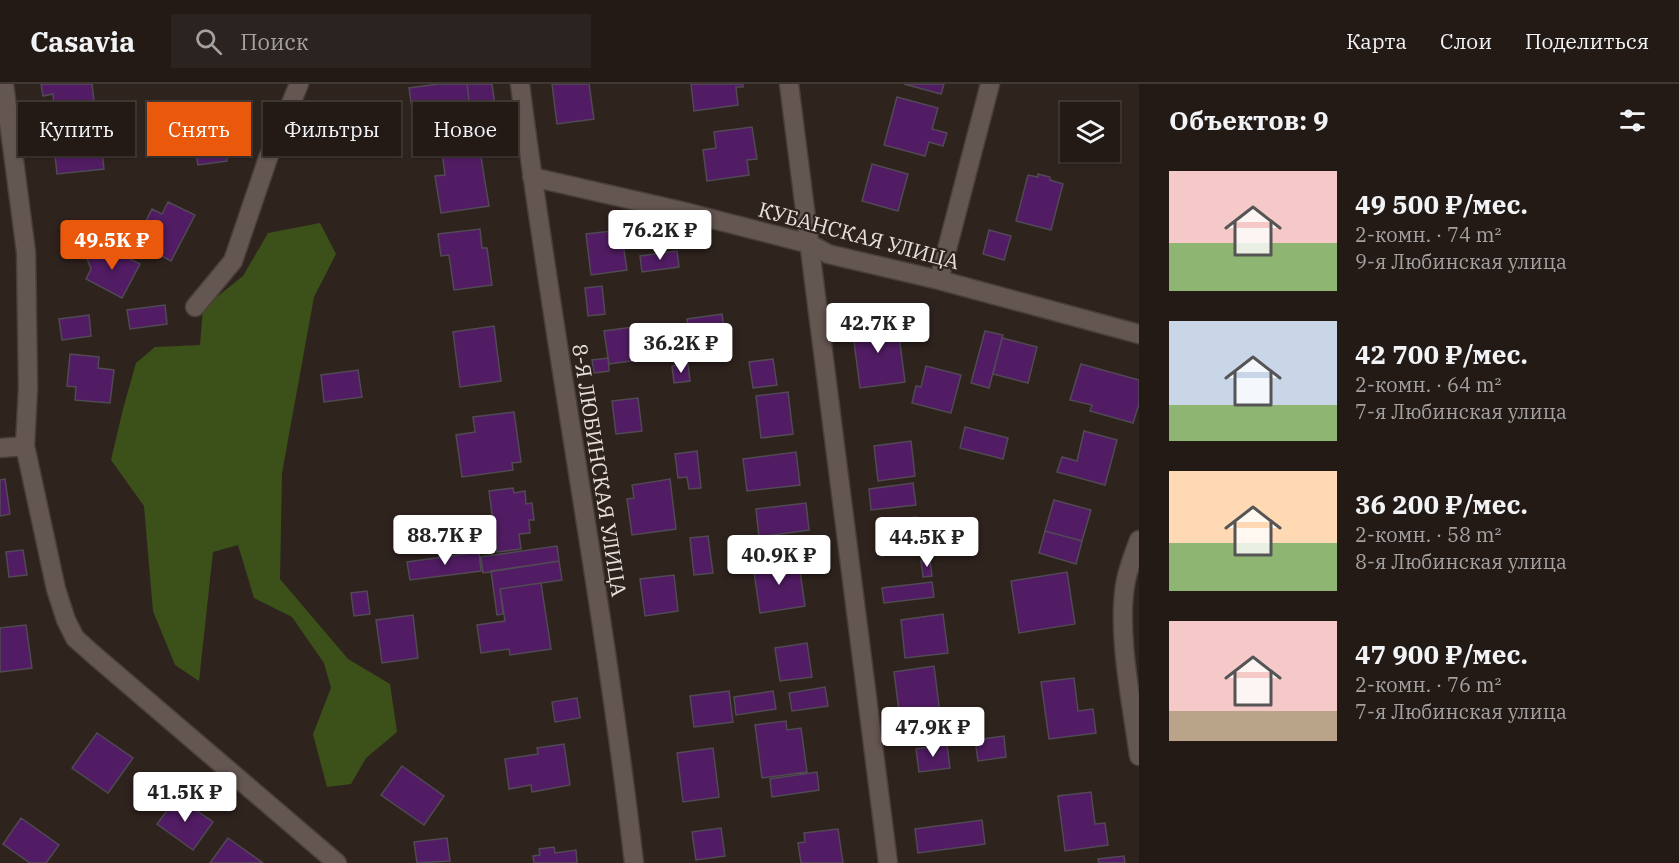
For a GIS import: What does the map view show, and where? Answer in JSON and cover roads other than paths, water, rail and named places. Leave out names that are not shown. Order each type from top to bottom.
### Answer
[{"type":"street","points":[[4,84],[26,252],[28,388],[25,446],[56,589],[66,620],[75,638],[337,863]]},
{"type":"street","points":[[195,307],[233,261],[268,158],[299,84]]},
{"type":"street","name":"8-Я ЛЮБИНСКАЯ УЛИЦА","points":[[520,84],[532,177],[609,676],[634,863]]},
{"type":"street","points":[[789,84],[888,863]]},
{"type":"street","points":[[939,280],[990,84]]},
{"type":"street","name":"КУБАНСКАЯ УЛИЦА","points":[[532,177],[681,211],[810,244],[828,254],[939,280],[1139,334]]},
{"type":"street","points":[[0,447],[25,446]]},
{"type":"street","points":[[1139,540],[1126,582],[1123,616],[1139,756]]}]
